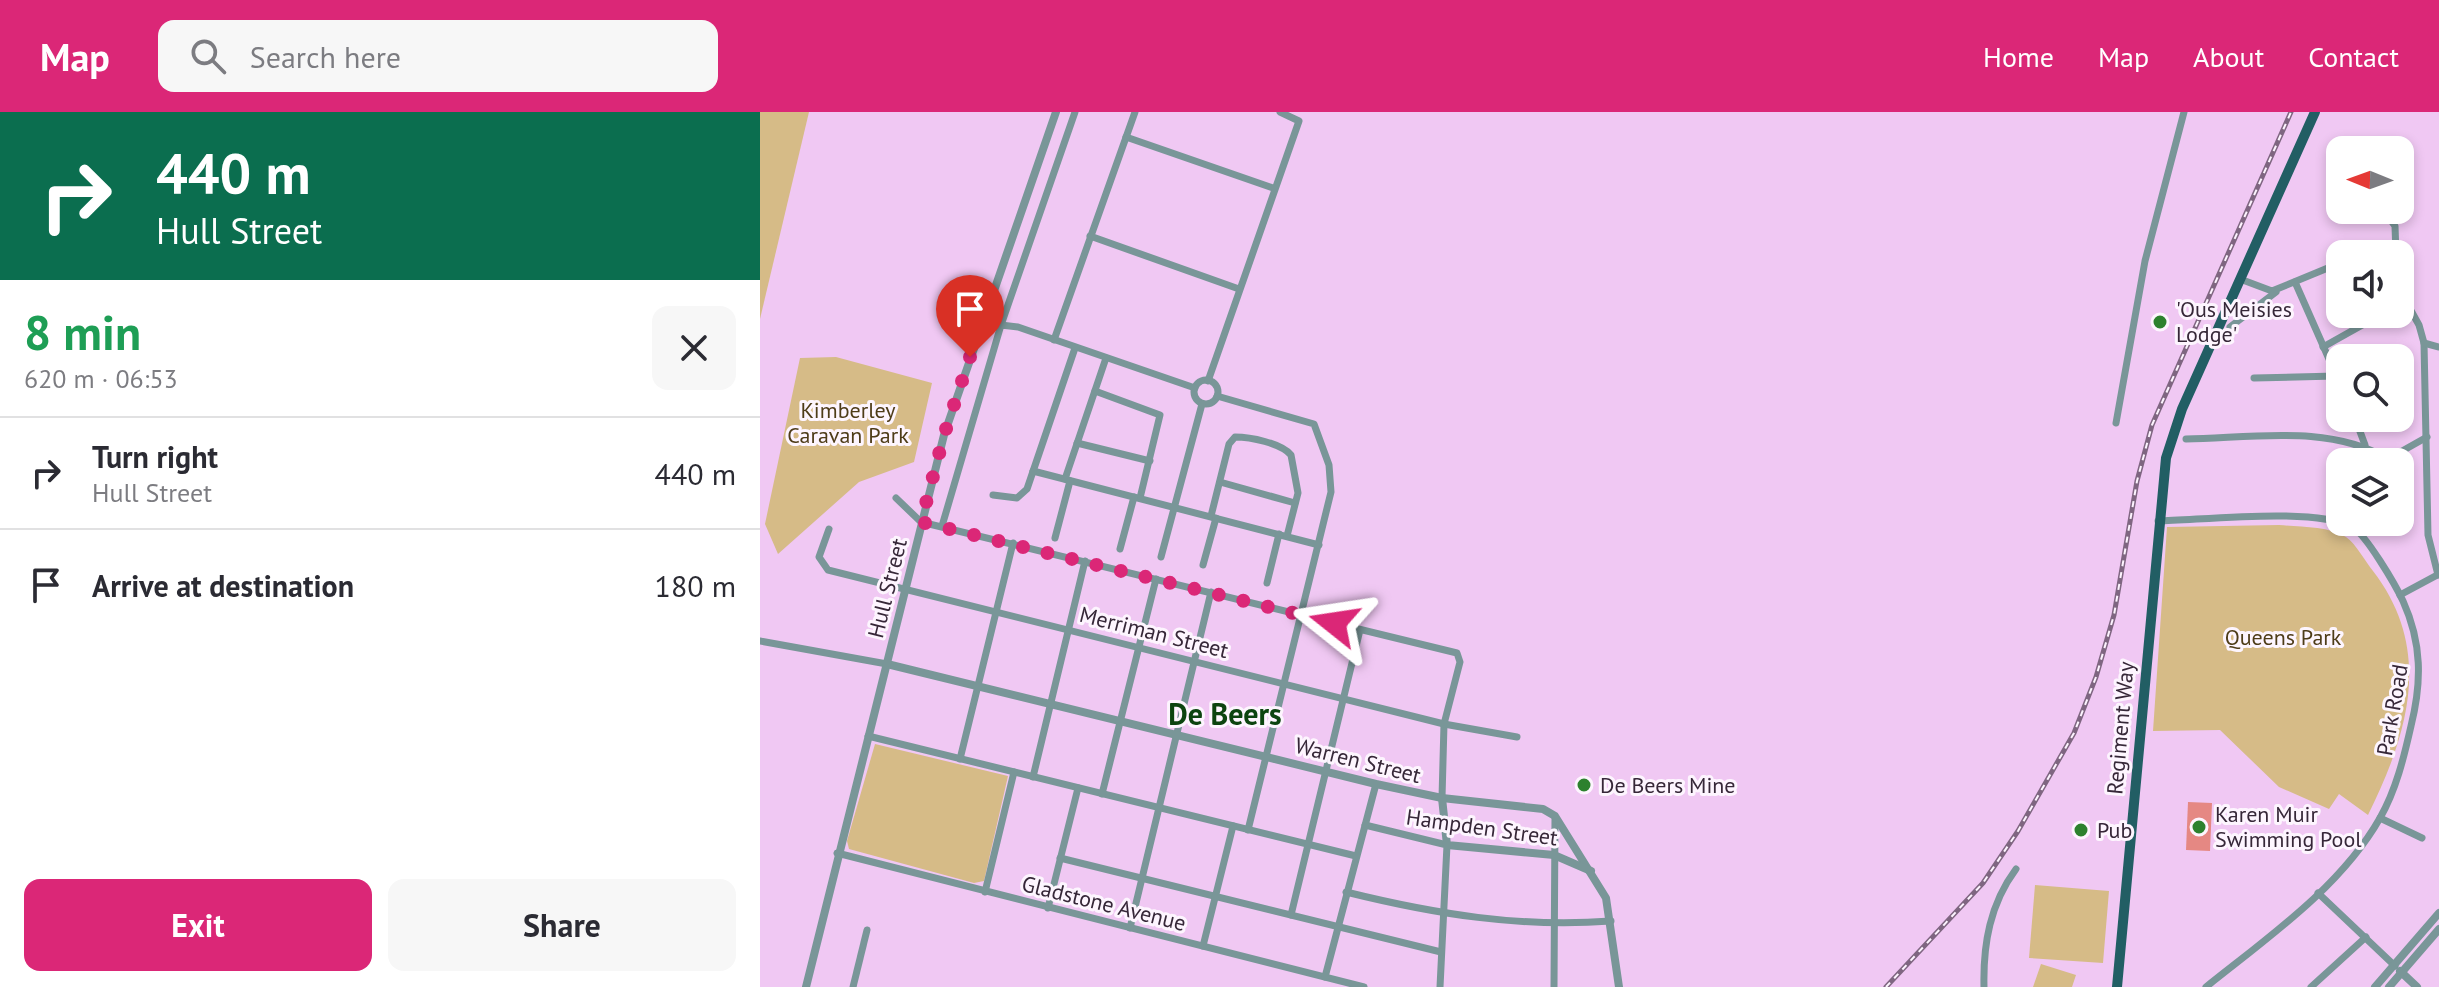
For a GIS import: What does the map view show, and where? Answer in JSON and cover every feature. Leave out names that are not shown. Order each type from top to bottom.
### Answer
[{"type":"main road","name":"Regiment Way","points":[[2117,987],[2164,464],[2174,429],[2315,112]]},
{"type":"street","name":"Hull Street","points":[[806,987],[837,853],[944,435],[1056,112]]},
{"type":"street","points":[[942,526],[1001,325],[1075,112]]},
{"type":"street","points":[[1054,340],[1135,112]]},
{"type":"street","points":[[1208,381],[1273,188],[1299,121],[1280,112]]},
{"type":"street","points":[[2116,423],[2145,261],[2184,112]]},
{"type":"street","points":[[1126,137],[1273,188]]},
{"type":"street","points":[[1090,236],[1239,289]]},
{"type":"street","points":[[2240,279],[2269,291],[2326,269]]},
{"type":"street","points":[[2295,282],[2326,354]]},
{"type":"street","points":[[2230,327],[2281,288]]},
{"type":"street","points":[[2400,595],[2438,575],[2428,545],[2424,343],[2414,323]]},
{"type":"street","points":[[1001,325],[1018,327],[1195,388]]},
{"type":"street","points":[[2323,347],[2357,328]]},
{"type":"street","points":[[2424,343],[2439,347]]},
{"type":"street","points":[[993,495],[1022,497],[1075,348]]},
{"type":"street","points":[[1055,538],[1077,443],[1106,358]]},
{"type":"street","points":[[2254,378],[2326,376]]},
{"type":"street","points":[[1202,404],[1194,396],[1199,383],[1208,381],[1215,385],[1217,396]]},
{"type":"street","points":[[1095,391],[1159,414],[1150,461],[1120,549]]},
{"type":"street","points":[[1202,404],[1210,403],[1217,396]]},
{"type":"street","points":[[1217,396],[1314,424],[1331,479],[1319,545],[1248,830]]},
{"type":"street","points":[[1161,557],[1202,404]]},
{"type":"street","points":[[2360,432],[2365,445]]},
{"type":"street","points":[[1203,565],[1229,444],[1235,437],[1281,447],[1291,455],[1296,472],[1295,503],[1267,583]]},
{"type":"street","points":[[2186,439],[2316,437],[2369,448]]},
{"type":"street","points":[[2408,448],[2427,437]]},
{"type":"street","points":[[1077,443],[1150,461]]},
{"type":"street","points":[[1033,471],[1319,545]]},
{"type":"street","points":[[2428,476],[2439,475]]},
{"type":"street","points":[[1220,482],[1295,503]]},
{"type":"street","points":[[896,498],[921,522],[1459,655],[1444,724],[1442,798],[1447,845],[1441,914],[1440,987]]},
{"type":"street","name":"Park Road","points":[[2158,521],[2326,519]]},
{"type":"street","name":"Merriman Street","points":[[829,529],[819,557],[823,566],[1444,724],[1517,737]]},
{"type":"street","name":"Park Road","points":[[2206,987],[2318,893],[2380,818],[2403,761],[2420,669],[2413,626],[2400,595],[2362,536]]},
{"type":"street","points":[[960,759],[1013,543]]},
{"type":"street","points":[[1033,777],[1085,561]]},
{"type":"street","points":[[1102,794],[1156,579]]},
{"type":"street","points":[[1130,928],[1211,592]]},
{"type":"street","points":[[1291,915],[1360,630]]},
{"type":"street","points":[[760,641],[887,664]]},
{"type":"street","name":"Warren Street","points":[[887,664],[1376,784],[1442,798],[1543,809],[1555,816]]},
{"type":"street","points":[[868,736],[1356,856]]},
{"type":"street","points":[[985,892],[1014,772]]},
{"type":"street","points":[[1325,977],[1376,784]]},
{"type":"street","points":[[1048,908],[1078,788]]},
{"type":"street","points":[[1554,987],[1555,816]]},
{"type":"street","points":[[1555,816],[1606,898],[1619,987]]},
{"type":"street","points":[[2380,818],[2422,838]]},
{"type":"street","name":"Hampden Street","points":[[1365,825],[1447,845],[1554,855],[1592,871]]},
{"type":"street","points":[[1203,946],[1233,826]]},
{"type":"street","name":"Gladstone Avenue","points":[[837,853],[1364,987]]},
{"type":"street","points":[[1060,858],[1441,952]]},
{"type":"street","points":[[1984,987],[1983,956],[1988,930],[1999,894],[2016,869]]},
{"type":"street","points":[[1346,892],[1441,914],[1554,925],[1611,921]]},
{"type":"street","points":[[2318,893],[2417,987]]},
{"type":"street","points":[[2375,987],[2439,913]]},
{"type":"street","points":[[2389,987],[2439,929]]},
{"type":"street","points":[[853,987],[867,930]]},
{"type":"street","points":[[2311,987],[2366,937]]},
{"type":"green space","points":[[760,112],[809,112],[760,319]]},
{"type":"green space","name":"Kimberley Caravan Park","points":[[836,357],[932,383],[914,462],[859,482],[778,554],[765,524],[800,358]]},
{"type":"green space","name":"Queens Park","points":[[2279,525],[2322,529],[2326,530],[2326,536],[2344,536],[2357,548],[2392,601],[2404,631],[2409,662],[2403,723],[2394,754],[2368,815],[2339,794],[2329,809],[2279,787],[2220,730],[2153,731],[2167,527]]},
{"type":"green space","points":[[875,744],[1008,776],[984,881],[974,883],[849,849],[847,841]]},
{"type":"green space","points":[[2035,885],[2109,891],[2103,963],[2029,958]]},
{"type":"green space","points":[[2041,964],[2076,975],[2072,987],[2033,987]]},
{"type":"shaded area","name":"Karen Muir Swimming Pool","points":[[2188,802],[2212,803],[2210,851],[2186,850]]},
{"type":"railway","points":[[1886,987],[1983,883],[2018,831],[2074,733],[2096,677],[2114,615],[2137,481],[2152,425],[2291,112]]},
{"type":"place","name":"'Ous Meisies Lodge'","points":[[2160,322]]},
{"type":"place","name":"De Beers Mine","points":[[1584,785]]},
{"type":"place","name":"Karen Muir Swimming Pool","points":[[2199,827]]},
{"type":"place","name":"Pub","points":[[2081,830]]},
{"type":"district","name":"De Beers","points":[[1225,715]]},
{"type":"route","points":[[970,357],[944,435],[921,522],[1334,623]]}]
